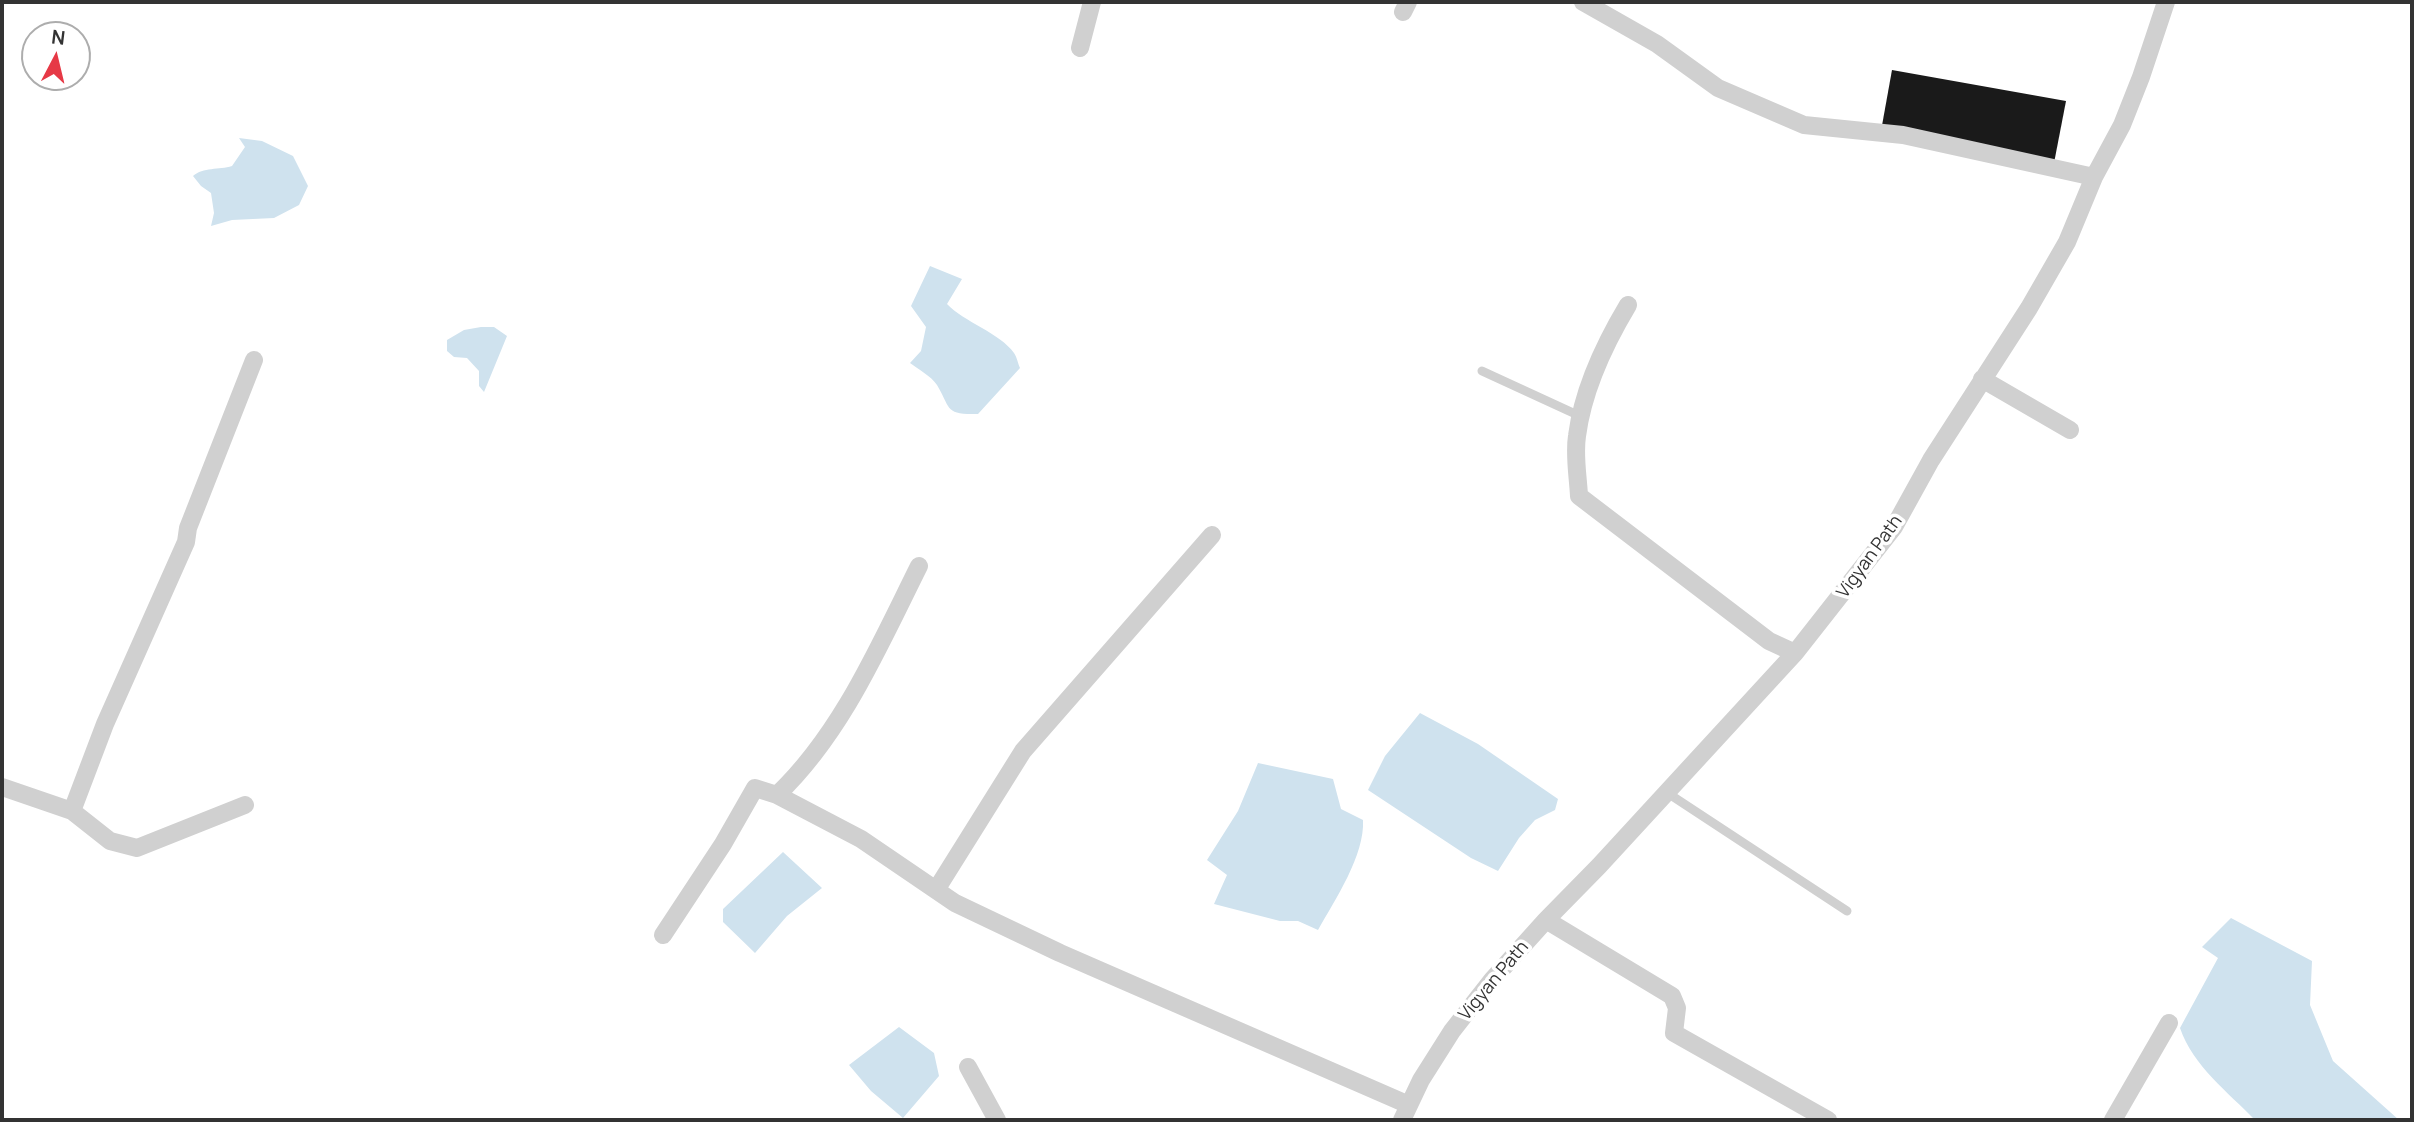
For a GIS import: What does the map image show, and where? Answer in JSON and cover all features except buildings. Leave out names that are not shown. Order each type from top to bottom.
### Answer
[{"type":"street","points":[[1080,48],[1093,2]]},
{"type":"street","points":[[1583,2],[1657,44],[1718,88],[1804,125],[1903,135],[2094,177]]},
{"type":"street","name":"Vigyan Path","points":[[1406,1113],[1421,1080],[1452,1031],[1492,980],[1796,653],[1894,527],[1931,460],[2029,308],[2067,242],[2094,177],[2122,125],[2166,2]]},
{"type":"street","points":[[1628,305],[1608,338],[1589,387],[1577,436],[1579,496],[1769,641],[1796,653]]},
{"type":"street","points":[[72,811],[105,724],[186,542],[188,528],[254,360]]},
{"type":"street","points":[[1982,379],[2070,430]]},
{"type":"street","points":[[936,890],[1023,751],[1213,535]]},
{"type":"street","points":[[777,796],[796,778],[853,697],[919,566]]},
{"type":"street","points":[[2,787],[72,811],[110,841],[137,848],[245,805]]},
{"type":"street","points":[[663,934],[716,855],[755,788],[777,796],[861,839],[955,903],[1406,1113]]},
{"type":"street","points":[[1546,920],[1672,996],[1677,1008],[1674,1033],[1828,1120]]},
{"type":"street","points":[[2113,1120],[2169,1023]]},
{"type":"street","points":[[968,1067],[998,1120]]},
{"type":"lane","points":[[1482,371],[1582,417]]},
{"type":"lane","points":[[1666,792],[1847,911]]},
{"type":"water","points":[[239,138],[262,141],[293,156],[308,186],[299,205],[274,218],[232,220],[211,226],[214,213],[211,193],[193,176],[206,170],[232,166],[245,147]]},
{"type":"water","points":[[930,266],[962,279],[947,304],[1008,346],[1020,368],[978,414],[959,413],[950,408],[937,385],[910,363],[921,351],[926,327],[911,306]]},
{"type":"water","points":[[494,327],[507,336],[484,392],[479,386],[479,371],[467,358],[454,357],[447,351],[447,340],[464,330]]},
{"type":"water","points":[[1420,713],[1478,744],[1558,799],[1555,810],[1535,820],[1519,838],[1498,871],[1471,858],[1368,790],[1385,756]]},
{"type":"water","points":[[1258,763],[1333,779],[1341,809],[1363,820],[1354,862],[1318,930],[1298,921],[1280,921],[1214,904],[1227,875],[1207,860],[1238,811]]},
{"type":"water","points":[[783,852],[822,888],[787,916],[755,953],[723,922],[723,909]]},
{"type":"water","points":[[2231,918],[2312,961],[2310,1005],[2333,1061],[2399,1120],[2255,1120],[2202,1066],[2180,1028],[2218,958],[2202,947]]},
{"type":"water","points":[[899,1027],[934,1053],[939,1076],[903,1118],[871,1091],[849,1065]]}]
